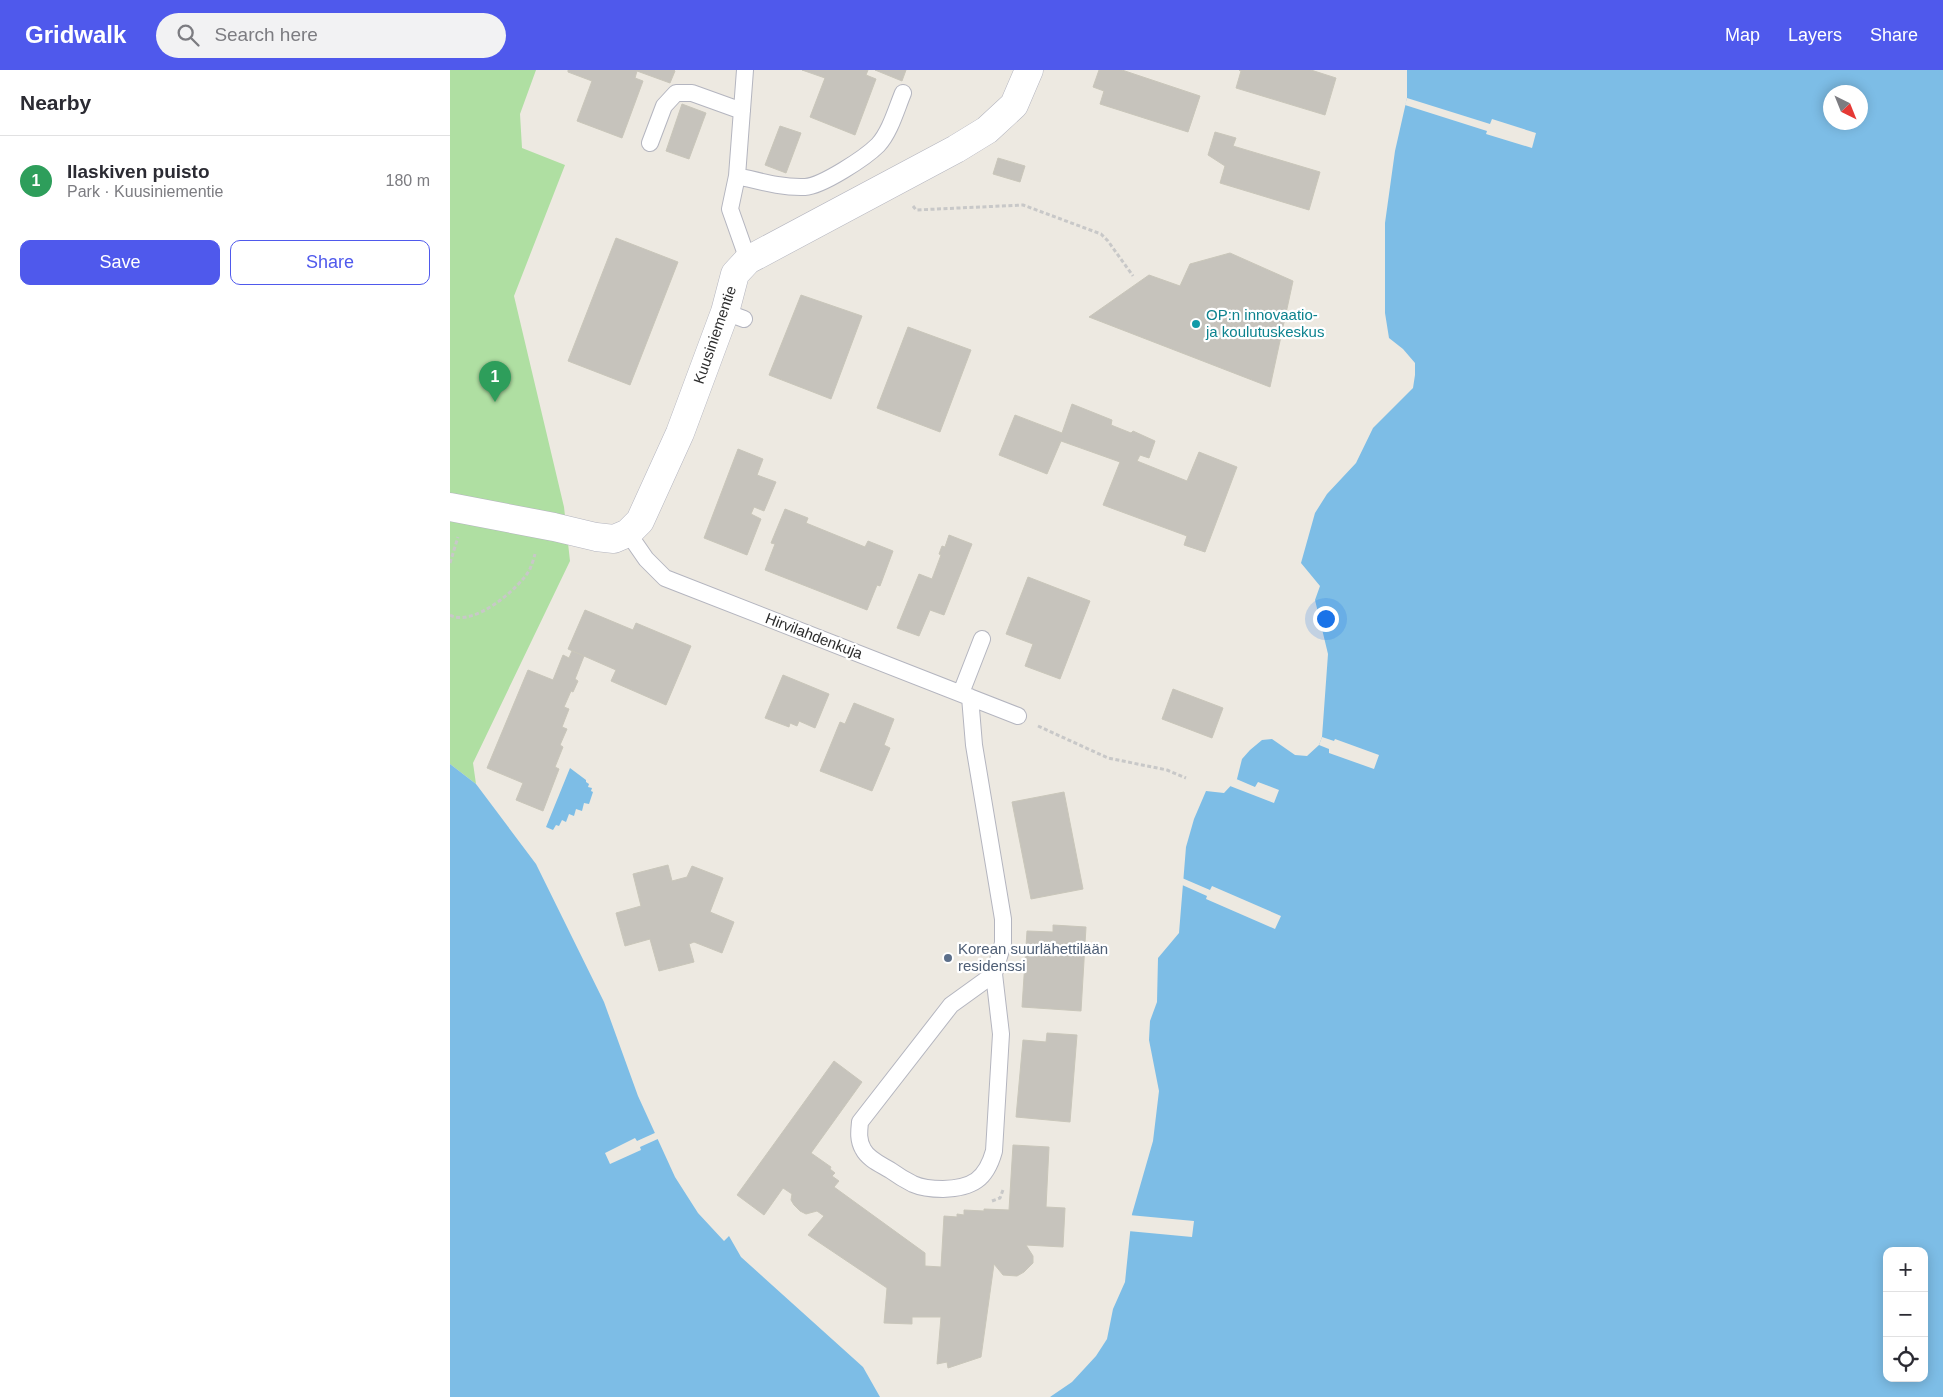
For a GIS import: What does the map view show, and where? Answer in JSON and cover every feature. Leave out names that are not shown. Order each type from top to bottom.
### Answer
[{"type":"street","name":"Kuusiniementie","points":[[628,533],[640,521],[735,316],[735,274],[748,260],[988,130],[1014,105],[1029,70]]},
{"type":"street","points":[[455,519],[554,527],[596,537],[614,538],[628,533]]},
{"type":"lane","points":[[745,70],[737,176],[730,210],[748,260]]},
{"type":"lane","points":[[650,143],[664,106],[676,93],[692,93],[742,110]]},
{"type":"lane","points":[[737,176],[787,187],[808,187],[820,183],[855,163],[878,145],[888,130],[903,93]]},
{"type":"lane","name":"Hirvilahdenkuja","points":[[628,533],[646,559],[665,578],[1018,716]]},
{"type":"lane","points":[[982,639],[966,695],[1003,920],[1004,943],[994,974],[1001,1034],[994,1151],[990,1166],[982,1177],[969,1186],[956,1189],[936,1189],[914,1185],[872,1159],[863,1150],[858,1136],[860,1122],[951,1005],[994,974]]},
{"type":"path","points":[[910,203],[916,210],[1023,204],[1101,234],[1133,276]]},
{"type":"path","points":[[450,563],[455,519]]},
{"type":"path","points":[[450,615],[456,618],[464,617],[499,602],[530,569],[538,546]]},
{"type":"path","points":[[1018,716],[1108,758],[1167,770],[1186,778]]},
{"type":"green space","points":[[450,70],[536,70],[520,114],[522,148],[565,165],[514,296],[564,507],[570,561],[473,763],[476,784],[450,764]]},
{"type":"water","points":[[1407,70],[1943,70],[1943,1397],[1050,1397],[1072,1382],[1096,1356],[1107,1339],[1113,1309],[1125,1282],[1132,1214],[1153,1141],[1159,1091],[1149,1040],[1150,1021],[1157,1002],[1158,958],[1179,933],[1186,847],[1194,819],[1206,791],[1224,793],[1237,779],[1242,759],[1262,740],[1272,739],[1295,755],[1307,756],[1319,745],[1322,737],[1328,654],[1315,600],[1320,586],[1301,563],[1315,513],[1327,494],[1356,463],[1373,428],[1413,388],[1415,375],[1415,363],[1403,349],[1389,338],[1385,313],[1385,223],[1395,151],[1407,98]]},
{"type":"water","points":[[450,764],[476,784],[536,864],[604,1002],[638,1096],[675,1177],[698,1213],[724,1241],[729,1236],[741,1257],[863,1367],[880,1397],[450,1397]]},
{"type":"water","points":[[570,768],[586,780],[589,784],[588,787],[592,788],[591,791],[593,792],[589,804],[584,803],[582,811],[576,809],[574,816],[569,814],[566,822],[562,820],[559,826],[556,825],[553,830],[546,827]]},
{"type":"pier","points":[[1407,98],[1490,124],[1492,119],[1536,133],[1532,148],[1486,134],[1487,131],[1405,105]]},
{"type":"pier","points":[[1322,737],[1334,741],[1335,739],[1379,755],[1374,769],[1329,753],[1329,749],[1319,745]]},
{"type":"pier","points":[[1234,778],[1255,787],[1258,782],[1279,790],[1274,803],[1230,786]]},
{"type":"pier","points":[[1182,878],[1210,890],[1212,886],[1281,916],[1275,929],[1206,899],[1207,896],[1180,884]]},
{"type":"pier","points":[[657,1132],[660,1138],[640,1147],[641,1150],[610,1164],[605,1153],[635,1138],[637,1141]]},
{"type":"pier","points":[[1129,1215],[1194,1221],[1192,1237],[1128,1231]]},
{"type":"building","points":[[568,70],[675,71],[670,83],[637,71],[635,78],[643,81],[622,138],[577,121],[592,81],[568,72]]},
{"type":"building","points":[[802,70],[868,70],[866,75],[876,79],[855,135],[810,117],[825,78]]},
{"type":"building","points":[[875,70],[906,70],[902,81]]},
{"type":"building","points":[[1099,70],[1122,70],[1200,96],[1188,132],[1100,104],[1104,91],[1093,87]]},
{"type":"building","points":[[1239,70],[1311,70],[1336,78],[1325,115],[1236,88],[1241,71]]},
{"type":"building","points":[[682,104],[706,113],[689,159],[666,151]]},
{"type":"building","points":[[780,126],[801,133],[786,173],[765,165]]},
{"type":"building","points":[[1215,132],[1236,138],[1233,146],[1320,172],[1309,210],[1220,183],[1225,166],[1208,155]]},
{"type":"building","points":[[998,158],[1025,166],[1020,182],[993,174]]},
{"type":"building","points":[[616,238],[678,262],[630,385],[568,361]]},
{"type":"building","name":"OP:n innovaatio- ja koulutuskeskus","points":[[1230,253],[1293,281],[1270,387],[1089,317],[1149,275],[1180,286],[1190,264]]},
{"type":"building","points":[[801,295],[862,316],[831,399],[769,375]]},
{"type":"building","points":[[908,327],[971,350],[940,432],[877,408]]},
{"type":"building","points":[[1072,404],[1112,420],[1111,425],[1131,433],[1133,431],[1155,441],[1149,458],[1140,455],[1137,461],[1187,481],[1199,452],[1237,467],[1205,552],[1184,545],[1187,536],[1103,505],[1120,462],[1061,441],[1047,474],[999,455],[1015,415],[1062,433]]},
{"type":"building","points":[[738,449],[763,459],[757,475],[776,482],[764,511],[754,507],[751,514],[761,519],[747,555],[704,538]]},
{"type":"building","points":[[785,509],[808,518],[806,523],[865,547],[868,541],[893,551],[880,586],[877,585],[867,610],[765,570],[775,544],[771,543]]},
{"type":"building","points":[[949,535],[972,544],[944,615],[930,610],[919,636],[897,628],[919,574],[932,579],[941,555],[939,554],[942,546],[945,547]]},
{"type":"building","points":[[1028,577],[1090,601],[1060,679],[1025,666],[1033,644],[1006,634]]},
{"type":"building","points":[[585,610],[633,630],[636,623],[691,646],[666,705],[611,681],[616,670],[568,649]]},
{"type":"building","points":[[572,651],[584,656],[575,679],[578,681],[564,707],[569,709],[562,727],[567,729],[560,745],[563,747],[555,767],[559,769],[543,811],[516,800],[523,783],[487,768],[528,670],[553,680],[563,655],[569,658]]},
{"type":"building","points":[[783,675],[829,694],[815,728],[799,721],[797,726],[790,723],[789,727],[765,718]]},
{"type":"building","points":[[1173,689],[1223,708],[1212,738],[1162,719]]},
{"type":"building","points":[[854,703],[894,719],[884,745],[890,748],[872,791],[820,771],[840,722],[845,724]]},
{"type":"building","points":[[1064,792],[1083,889],[1031,899],[1012,802]]},
{"type":"building","points":[[668,865],[672,881],[687,877],[692,866],[723,878],[710,912],[734,922],[722,953],[694,942],[689,944],[694,962],[659,971],[650,939],[625,946],[616,913],[641,906],[633,874]]},
{"type":"building","points":[[1053,925],[1086,927],[1081,1011],[1022,1007],[1027,931],[1053,932]]},
{"type":"building","points":[[1047,1033],[1077,1035],[1070,1122],[1016,1117],[1023,1040],[1046,1042]]},
{"type":"building","points":[[834,1061],[862,1082],[811,1153],[831,1167],[830,1169],[835,1173],[832,1176],[839,1181],[834,1187],[925,1253],[925,1266],[941,1267],[944,1216],[957,1217],[957,1214],[964,1215],[964,1210],[1009,1210],[1013,1145],[1049,1147],[1046,1207],[1065,1208],[1063,1247],[1026,1245],[1033,1256],[1033,1263],[1017,1276],[1003,1275],[994,1264],[981,1357],[948,1368],[947,1362],[937,1364],[941,1317],[912,1317],[912,1324],[884,1323],[887,1288],[808,1235],[824,1216],[817,1211],[806,1214],[800,1211],[791,1200],[792,1194],[783,1188],[764,1215],[737,1195]]},
{"type":"place","name":"OP:n innovaatio- ja koulutuskeskus","points":[[1196,324]]},
{"type":"place","name":"Ilaskiven puisto","points":[[495,402]]},
{"type":"place","name":"Korean suurlähettilään residenssi","points":[[948,958]]}]
